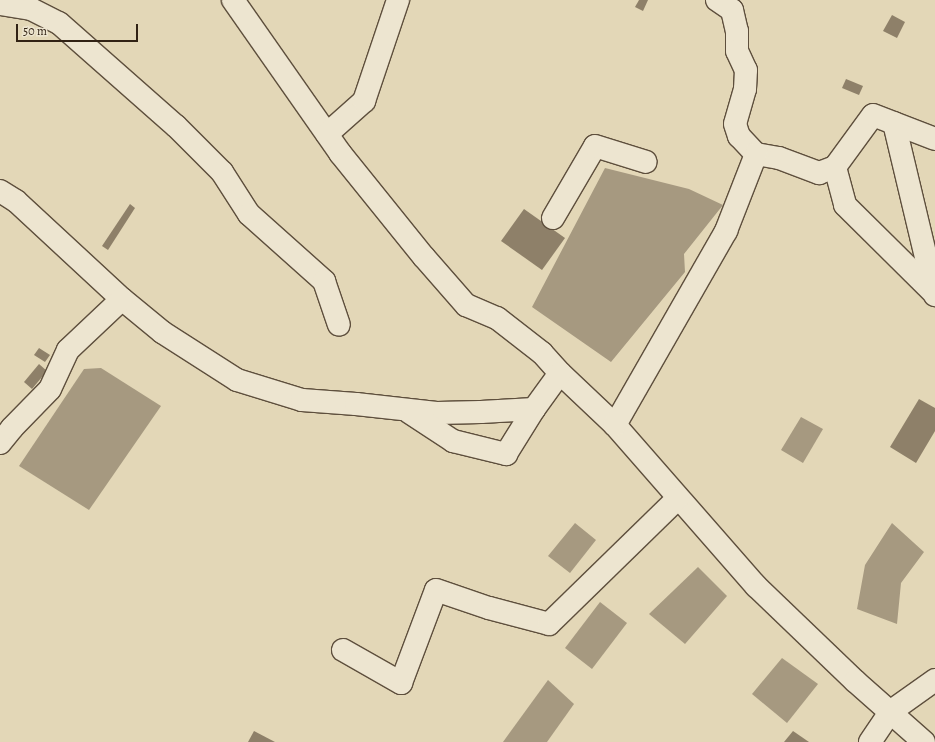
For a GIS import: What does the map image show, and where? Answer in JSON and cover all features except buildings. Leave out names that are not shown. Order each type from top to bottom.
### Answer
[{"type":"street","points":[[234,0],[340,153],[419,250],[466,304],[497,318],[542,353],[560,373],[615,425],[756,586],[924,742]]},
{"type":"street","points":[[327,134],[364,101],[398,0]]},
{"type":"street","points":[[717,0],[732,10],[737,31],[737,51],[746,70],[745,89],[735,124],[739,136],[756,154],[779,158],[820,173],[835,167],[873,115],[935,139]]},
{"type":"street","points":[[0,4],[31,9],[59,23],[176,126],[222,172],[249,214],[324,281],[339,325]]},
{"type":"street","points":[[894,123],[934,294]]},
{"type":"street","points":[[553,218],[595,146],[646,162]]},
{"type":"street","points":[[615,425],[726,231],[756,154]]},
{"type":"street","points":[[835,167],[845,205],[934,294]]},
{"type":"street","points":[[5,200],[122,300],[162,332],[237,380],[302,400],[437,413],[534,409]]},
{"type":"street","points":[[0,443],[12,428],[50,389],[68,350],[122,300]]},
{"type":"street","points":[[406,410],[453,441],[506,454],[534,409],[560,373]]},
{"type":"street","points":[[343,650],[401,683],[436,590],[489,608],[549,624],[678,498]]},
{"type":"street","points":[[870,742],[890,712],[935,680]]},
{"type":"shaded area","points":[[605,168],[689,189],[723,205],[684,254],[685,272],[611,362],[532,307]]},
{"type":"shaded area","points":[[101,368],[161,406],[89,510],[19,466],[84,369]]},
{"type":"shaded area","points":[[801,417],[823,429],[803,463],[781,450]]},
{"type":"shaded area","points":[[575,523],[596,540],[570,573],[548,556]]},
{"type":"shaded area","points":[[892,523],[924,552],[901,583],[897,624],[857,609],[865,565]]},
{"type":"shaded area","points":[[698,567],[727,596],[685,644],[649,614]]},
{"type":"shaded area","points":[[600,602],[627,623],[592,669],[565,648]]},
{"type":"shaded area","points":[[782,658],[818,684],[787,723],[752,694]]},
{"type":"shaded area","points":[[548,680],[574,704],[547,742],[503,742]]}]
